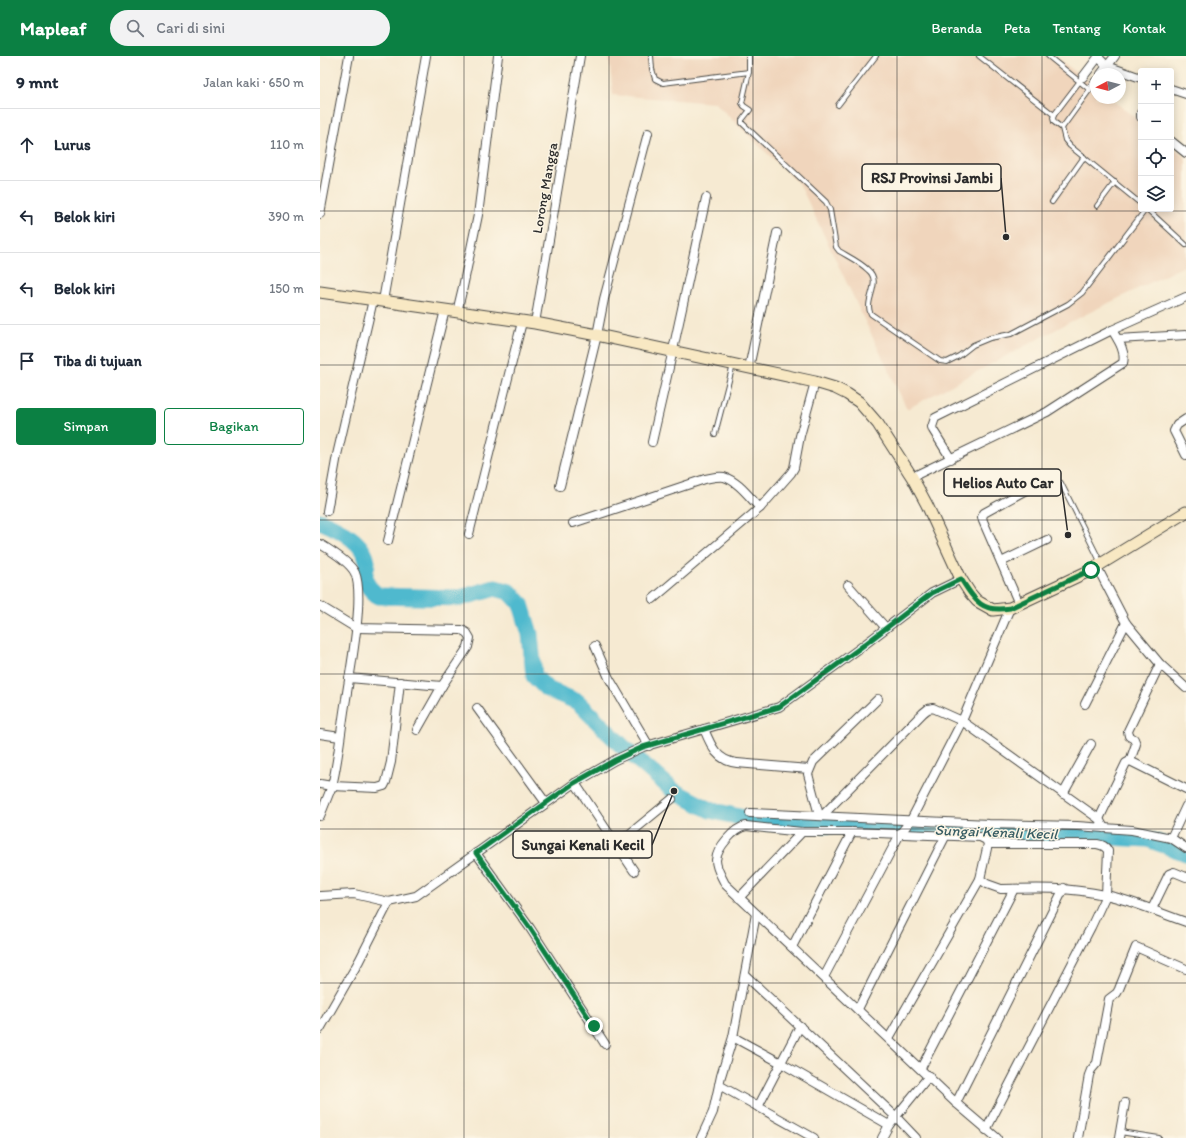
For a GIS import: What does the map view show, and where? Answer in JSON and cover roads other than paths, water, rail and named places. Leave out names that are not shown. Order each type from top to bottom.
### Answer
[{"type":"street","points":[[320,214],[349,56]]},
{"type":"street","points":[[327,511],[337,455],[378,300],[426,56]]},
{"type":"street","points":[[457,312],[478,215],[487,132],[498,56]]},
{"type":"street","name":"Lorong Mangga","points":[[535,324],[580,56]]},
{"type":"street","points":[[1081,79],[1098,56],[1107,66],[1138,77]]},
{"type":"street","points":[[1107,66],[1115,56]]},
{"type":"street","points":[[1174,90],[1186,94]]},
{"type":"street","points":[[560,486],[597,335],[604,299],[648,133]]},
{"type":"street","points":[[1174,143],[1186,153]]},
{"type":"street","points":[[652,442],[706,198]]},
{"type":"street","points":[[749,368],[777,233]]},
{"type":"street","points":[[320,292],[445,310],[597,335],[673,350],[815,382],[835,388],[858,402],[869,412],[878,424],[912,477],[927,505],[961,579],[977,601],[993,610],[1015,606],[1099,565],[1186,512]]},
{"type":"street","points":[[951,459],[933,430],[932,427],[935,418],[1112,330],[1186,297]]},
{"type":"street","points":[[388,541],[445,310]]},
{"type":"street","points":[[468,534],[522,322]]},
{"type":"street","points":[[912,477],[1048,412],[1123,363],[1125,356],[1118,339],[1112,330]]},
{"type":"street","points":[[1118,339],[1186,335]]},
{"type":"street","points":[[653,600],[760,508],[791,473],[794,468],[800,436],[815,382]]},
{"type":"street","points":[[1186,419],[1177,425],[1174,431],[1186,455]]},
{"type":"street","points":[[573,523],[715,477],[724,478],[731,481],[760,508]]},
{"type":"street","points":[[824,977],[902,833],[910,822],[962,721],[1015,606],[1001,562],[982,521],[982,517],[984,513],[1026,490]]},
{"type":"street","points":[[1001,562],[1047,540]]},
{"type":"street","points":[[320,544],[336,553],[354,571],[358,588],[356,628],[337,762],[332,786],[320,816]]},
{"type":"street","points":[[1099,565],[1126,623],[1160,664],[1186,688]]},
{"type":"street","points":[[320,896],[354,894],[389,902],[416,896],[574,783],[615,760],[646,746],[779,707],[932,593],[961,579]]},
{"type":"street","points":[[848,585],[886,628]]},
{"type":"street","points":[[320,606],[356,628],[466,631],[470,636],[470,643],[442,686],[417,730]]},
{"type":"street","points":[[1086,704],[1126,623]]},
{"type":"street","points":[[595,646],[609,678],[646,746]]},
{"type":"street","points":[[1099,819],[1126,763],[1130,760],[1136,744],[1134,738],[1129,736],[1128,731],[1160,664]]},
{"type":"street","points":[[349,678],[442,686]]},
{"type":"street","points":[[320,784],[377,788],[384,786],[391,762],[400,682]]},
{"type":"street","points":[[821,816],[808,774],[809,769],[813,762],[878,698]]},
{"type":"street","points":[[477,708],[546,803]]},
{"type":"street","points":[[821,816],[917,719],[928,709],[933,708],[962,721],[1099,819],[1104,828]]},
{"type":"street","points":[[704,729],[712,748],[727,761],[809,769]]},
{"type":"street","points":[[320,734],[340,736]]},
{"type":"street","points":[[1063,794],[1091,744]]},
{"type":"street","points":[[1130,760],[1186,789]]},
{"type":"street","points":[[574,783],[634,871]]},
{"type":"street","points":[[616,844],[672,799]]},
{"type":"street","points":[[1171,838],[1186,806]]},
{"type":"street","points":[[750,813],[910,822],[1132,830],[1171,838],[1186,848]]},
{"type":"street","points":[[889,1038],[980,879],[988,844],[986,840],[980,837],[946,835],[802,832],[746,826],[738,828],[731,834],[718,854],[717,864],[725,884],[756,914],[921,1068],[956,1103],[997,1138]]},
{"type":"street","points":[[740,898],[802,832]]},
{"type":"street","points":[[792,947],[852,832]]},
{"type":"street","points":[[858,1009],[946,835]]},
{"type":"street","points":[[986,1130],[1106,895],[1108,851],[1103,845],[1097,844],[988,844]]},
{"type":"street","points":[[476,853],[530,928],[605,1044]]},
{"type":"street","points":[[1152,909],[1169,874],[1174,872],[1186,877]]},
{"type":"street","points":[[980,879],[994,887],[1001,889],[1064,888],[1106,895],[1152,909],[1186,922]]},
{"type":"street","points":[[921,1068],[1014,888]]},
{"type":"street","points":[[956,1103],[1064,888]]},
{"type":"street","points":[[320,1029],[359,961],[389,902]]},
{"type":"street","points":[[701,1138],[713,1112],[733,1037],[756,914]]},
{"type":"street","points":[[1078,1138],[1089,1076],[1091,1070],[1097,1063],[1109,999],[1117,993],[1136,947],[1186,969]]},
{"type":"street","points":[[745,975],[896,1117],[916,1138]]},
{"type":"street","points":[[758,1107],[800,1026]]},
{"type":"street","points":[[733,1037],[889,1124]]},
{"type":"street","points":[[882,1138],[889,1124],[929,1076]]},
{"type":"street","points":[[719,1086],[814,1138]]},
{"type":"street","points":[[1119,1135],[1125,1103]]},
{"type":"lane","points":[[651,56],[652,69],[655,79],[660,82],[749,72]]},
{"type":"lane","points":[[749,56],[749,72],[742,103],[750,110],[742,120],[742,123],[826,202],[830,210],[836,247],[839,251],[868,269],[873,276],[873,285],[868,307],[871,314],[940,361],[947,362],[959,356],[973,345],[990,338],[1011,334],[1068,304],[1082,293],[1144,212]]},
{"type":"lane","points":[[838,105],[876,56]]},
{"type":"lane","points":[[979,56],[1054,115]]},
{"type":"lane","points":[[1048,56],[1090,84]]},
{"type":"lane","points":[[1081,79],[1052,118],[1054,122],[1062,128],[1065,140],[1070,146],[1138,201]]},
{"type":"lane","points":[[1062,128],[1090,90]]},
{"type":"lane","points":[[1052,202],[1084,158]]},
{"type":"lane","points":[[1097,206],[1115,182]]},
{"type":"lane","points":[[1149,212],[1186,245]]},
{"type":"lane","points":[[716,434],[733,364]]},
{"type":"lane","points":[[1061,483],[1099,565]]},
{"type":"lane","points":[[1119,1135],[1159,1138]]},
{"type":"waterway","name":"Sungai Kenali Kecil","points":[[320,521],[349,536],[361,548],[365,554],[367,562],[365,572],[367,584],[378,596],[460,598],[495,588],[510,592],[521,604],[530,634],[534,676],[547,689],[578,702],[623,747],[674,791],[710,810],[760,822],[925,830],[975,830],[1148,839],[1186,853]]},
{"type":"place","name":"RSJ Provinsi Jambi","points":[[1006,237]]},
{"type":"place","name":"Helios Auto Car","points":[[1068,535]]},
{"type":"place","name":"Sungai Kenali Kecil","points":[[674,791]]}]
